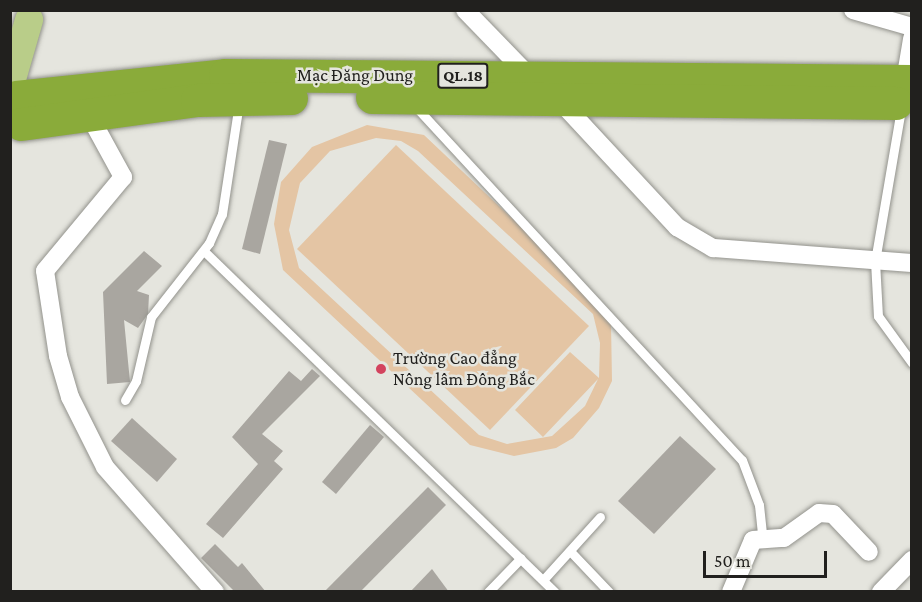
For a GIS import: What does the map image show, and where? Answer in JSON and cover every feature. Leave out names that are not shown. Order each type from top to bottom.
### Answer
[{"type":"highway","name":"Mạc Đăng Dung","points":[[14,108],[225,75],[529,76],[907,92]]},
{"type":"highway","name":"Mạc Đăng Dung","points":[[14,108],[89,115],[240,98],[408,98],[561,102],[907,92]]},
{"type":"main road","points":[[14,108],[26,23]]},
{"type":"street","points":[[465,10],[529,76]]},
{"type":"street","points":[[853,10],[912,27]]},
{"type":"street","points":[[907,92],[912,39]]},
{"type":"street","points":[[561,102],[695,240],[713,248],[912,263]]},
{"type":"street","points":[[89,115],[123,177],[45,271],[58,356],[70,397],[105,467],[215,591]]},
{"type":"street","points":[[731,591],[753,540],[762,536],[784,538],[826,511],[869,552]]},
{"type":"street","points":[[881,591],[912,560]]},
{"type":"lane","points":[[907,92],[875,261],[878,315],[912,363]]},
{"type":"lane","points":[[125,400],[136,381],[152,317],[204,251],[222,214],[240,98]]},
{"type":"lane","points":[[408,98],[742,460],[759,505],[762,536]]},
{"type":"lane","points":[[204,251],[555,591]]},
{"type":"lane","points":[[543,580],[600,517]]},
{"type":"lane","points":[[570,551],[609,591]]},
{"type":"lane","points":[[488,591],[521,558]]},
{"type":"shaded area","points":[[367,125],[424,135],[596,298],[611,323],[612,381],[599,408],[573,438],[556,448],[514,456],[470,445],[283,270],[274,224],[281,182],[312,147]],"holes":[[[376,138],[401,141],[418,151],[593,314],[600,343],[599,378],[570,352],[515,410],[543,437],[598,379],[585,406],[552,436],[507,444],[479,435],[299,268],[289,230],[300,183],[330,151]]]},
{"type":"shaded area","points":[[396,145],[589,326],[490,430],[297,249]]},
{"type":"building","points":[[269,140],[287,144],[260,254],[242,249]]},
{"type":"building","points":[[144,251],[162,266],[137,291],[149,295],[148,314],[138,328],[124,320],[130,382],[107,384],[103,292]]},
{"type":"building","points":[[312,369],[320,376],[262,434],[283,451],[274,461],[283,469],[223,538],[206,524],[258,464],[232,437],[289,371],[301,381]]},
{"type":"building","points":[[132,418],[177,459],[157,482],[111,441]]},
{"type":"building","points":[[370,425],[384,437],[336,494],[322,482]]},
{"type":"building","points":[[680,436],[716,469],[654,534],[618,501]]},
{"type":"building","points":[[428,487],[446,505],[360,592],[324,592]]},
{"type":"building","points":[[215,544],[238,567],[242,563],[266,592],[235,592],[201,558]]},
{"type":"building","points":[[432,569],[449,592],[410,592]]},
{"type":"place","name":"Trường Cao đẳng Nông lâm Đông Bắc","points":[[381,369]]}]
